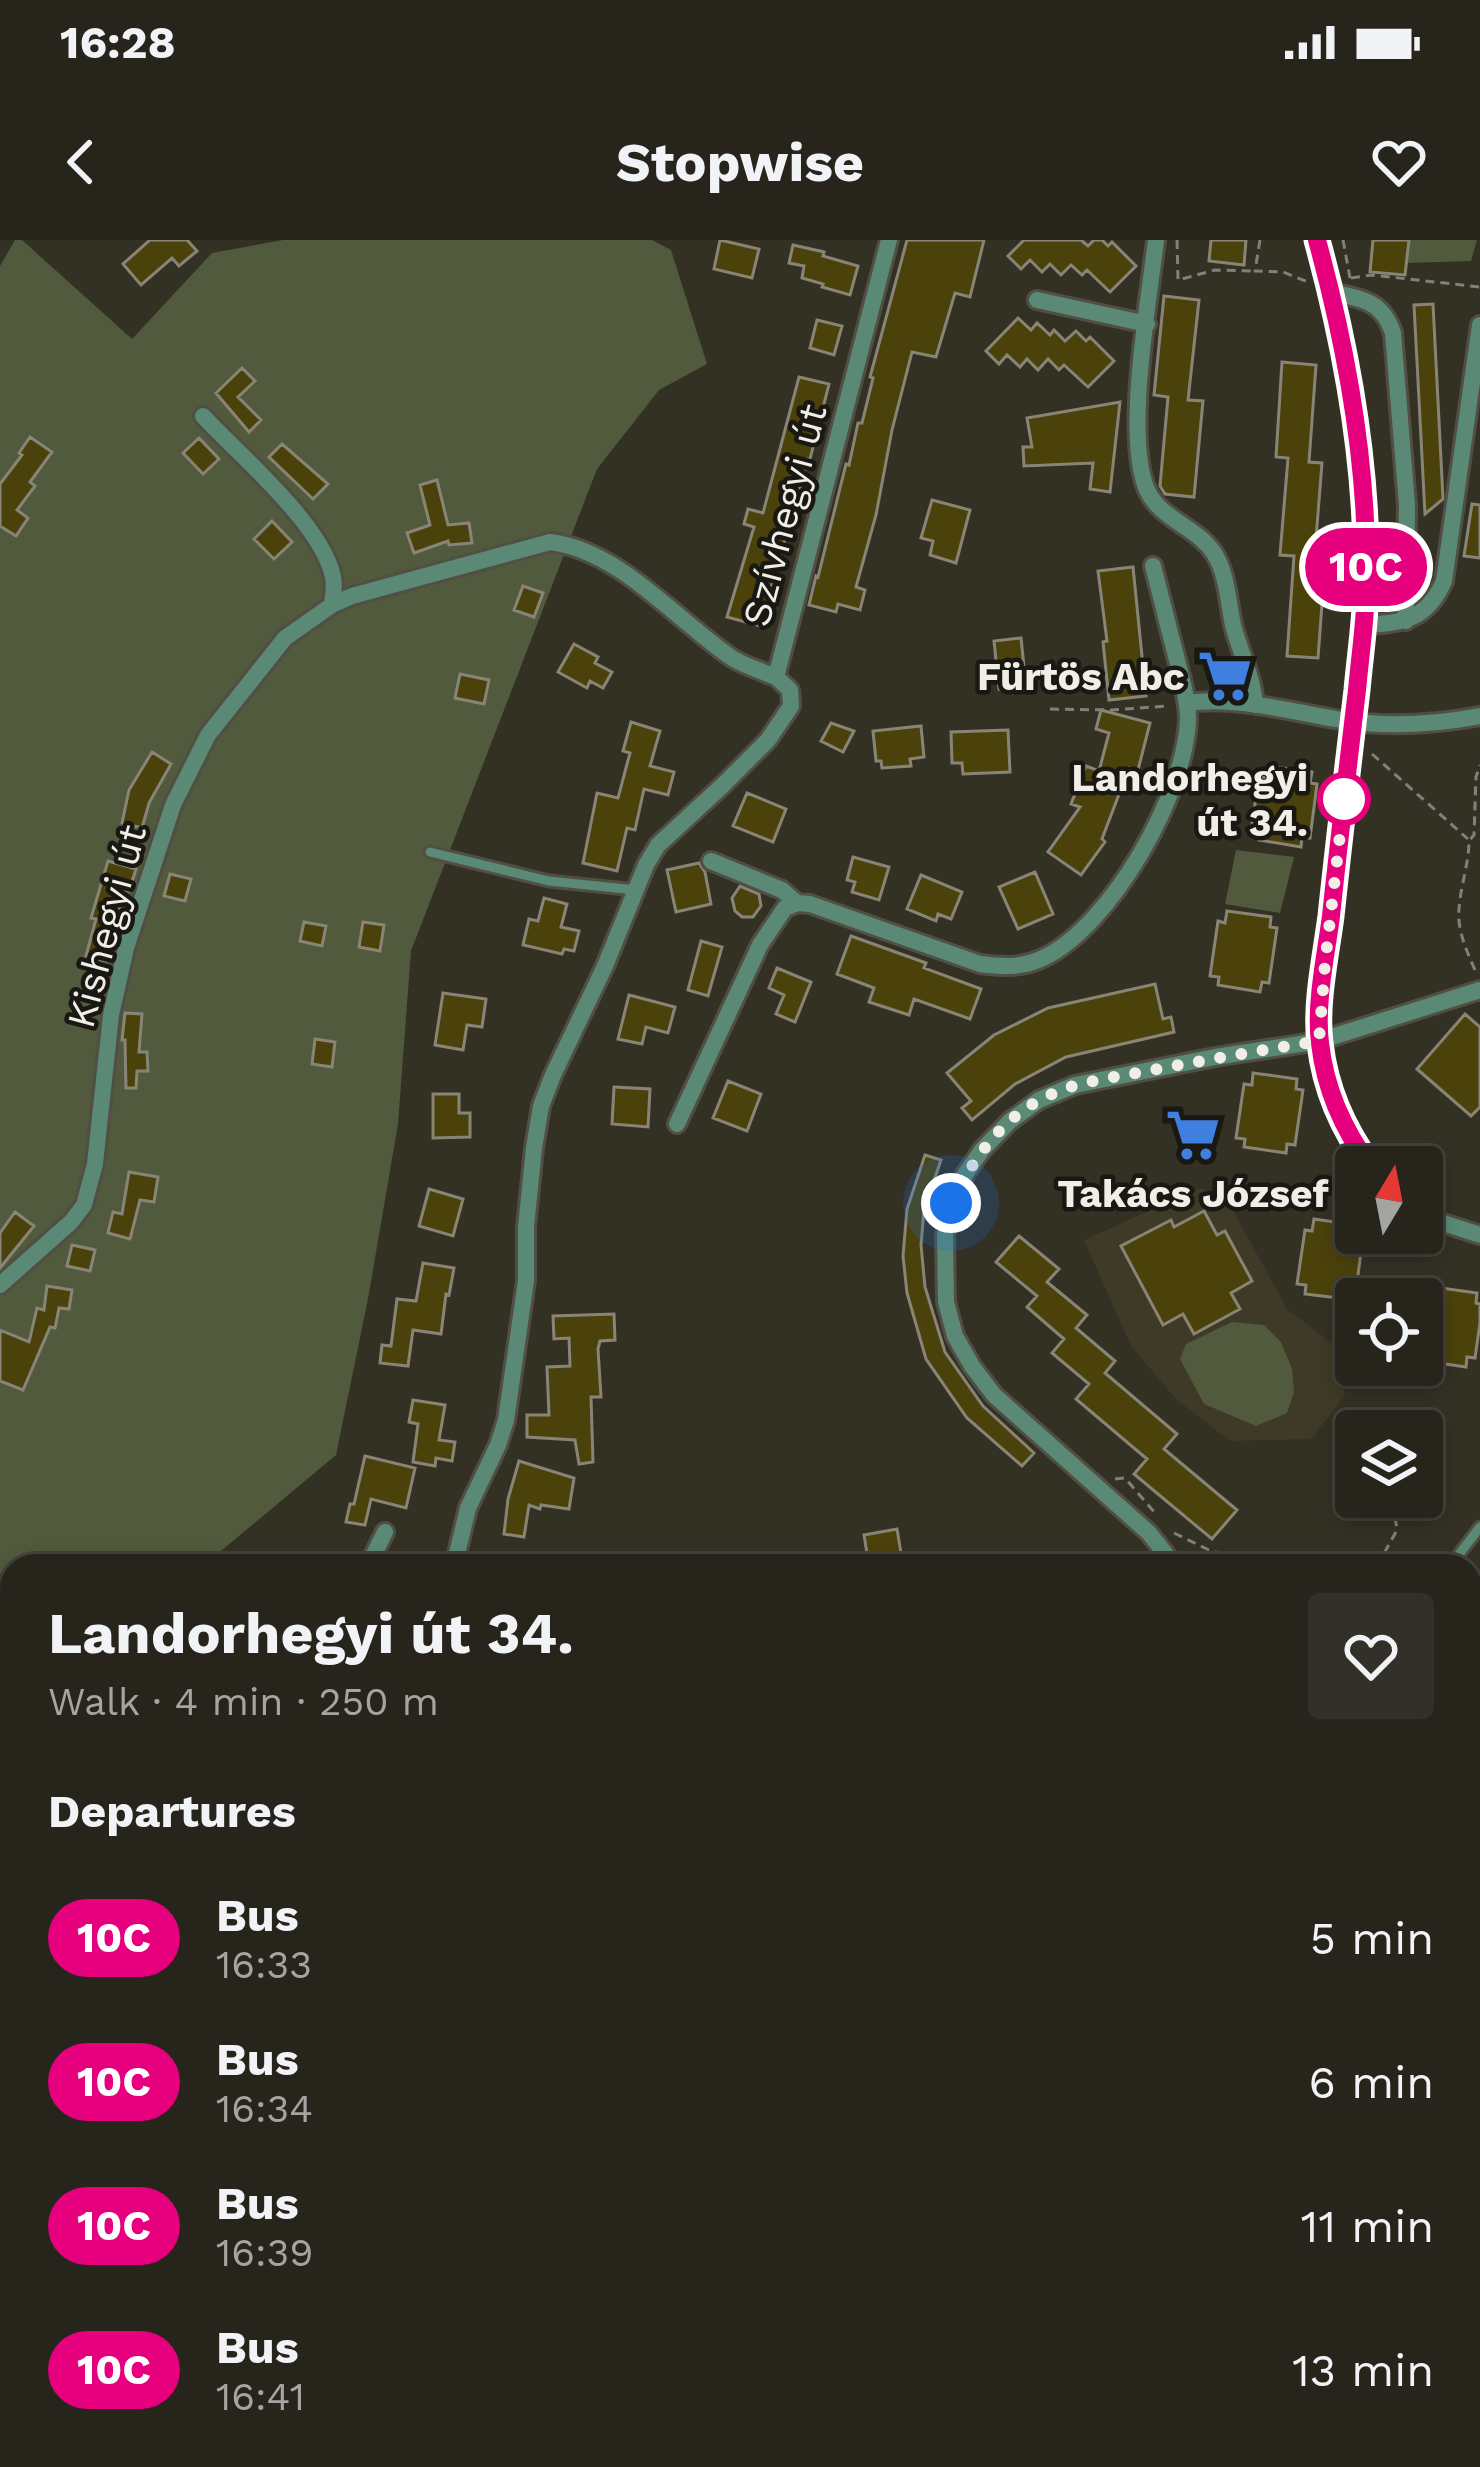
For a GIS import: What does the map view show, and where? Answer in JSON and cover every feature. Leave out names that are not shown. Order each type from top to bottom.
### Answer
[{"type":"street","name":"Szívhegyi út","points":[[457,1554],[468,1508],[506,1420],[526,1281],[528,1207],[541,1106],[658,845],[749,760],[791,706],[790,690],[776,677],[889,240]]},
{"type":"street","points":[[1156,240],[1138,423],[1142,474],[1149,495],[1166,514],[1213,551],[1222,570],[1255,705]]},
{"type":"street","points":[[1317,240],[1347,370],[1362,482],[1366,564],[1364,626],[1319,1041],[1328,1086],[1357,1146]]},
{"type":"street","points":[[1329,287],[1375,305],[1388,317],[1394,333],[1407,505],[1406,621]]},
{"type":"street","points":[[1036,300],[1147,324]]},
{"type":"street","points":[[1364,626],[1406,621],[1436,599],[1444,581],[1480,325]]},
{"type":"street","points":[[203,416],[304,522],[334,578],[332,605]]},
{"type":"street","name":"Kishegyi út","points":[[0,1286],[84,1205],[94,1164],[117,983],[136,914],[184,780],[208,736],[285,638],[352,596],[550,542],[596,556],[736,660],[776,677]]},
{"type":"street","points":[[677,1124],[760,945],[784,908],[810,904],[980,964],[1007,968],[1046,957],[1088,926],[1150,836],[1178,773],[1186,740],[1187,703],[1153,566]]},
{"type":"street","points":[[1187,703],[1255,705],[1353,722],[1412,723],[1480,716]]},
{"type":"street","points":[[711,861],[782,890],[797,903]]},
{"type":"street","points":[[1166,1554],[1149,1533],[994,1395],[955,1336],[946,1302],[945,1235],[951,1203],[966,1173],[1010,1120],[1039,1100],[1075,1085],[1319,1041],[1478,982]]},
{"type":"street","points":[[1443,1223],[1480,1235]]},
{"type":"street","points":[[374,1554],[385,1532]]},
{"type":"lane","points":[[430,852],[549,881],[637,890]]},
{"type":"lane","points":[[1459,1554],[1480,1527]]},
{"type":"path","points":[[1178,240],[1178,280],[1215,270],[1283,272],[1312,286],[1329,287]]},
{"type":"path","points":[[1255,271],[1260,240]]},
{"type":"path","points":[[1343,240],[1350,278]]},
{"type":"path","points":[[1372,275],[1480,287]]},
{"type":"path","points":[[1050,710],[1187,703]]},
{"type":"path","points":[[1350,749],[1378,759],[1469,841]]},
{"type":"path","points":[[1478,982],[1458,917],[1469,841],[1474,836],[1480,765]]},
{"type":"path","points":[[1090,1481],[1125,1478],[1160,1518]]},
{"type":"path","points":[[1383,1554],[1397,1530],[1395,1518]]},
{"type":"path","points":[[1172,1532],[1222,1554]]},
{"type":"shaded area","points":[[1200,1188],[1227,1199],[1287,1309],[1335,1345],[1335,1386],[1344,1386],[1344,1397],[1311,1439],[1230,1441],[1176,1399],[1131,1346],[1084,1240]]},
{"type":"green space","points":[[15,240],[22,240],[132,339],[212,253],[283,240],[652,240],[671,250],[707,364],[659,390],[597,469],[411,951],[398,1124],[336,1455],[217,1554],[0,1554],[0,266]]},
{"type":"green space","points":[[1407,240],[1477,240],[1471,261],[1406,263]]},
{"type":"green space","points":[[1236,850],[1294,857],[1280,913],[1225,904]]},
{"type":"green space","points":[[1232,1322],[1264,1325],[1281,1342],[1292,1369],[1294,1392],[1287,1413],[1256,1426],[1204,1404],[1180,1359],[1186,1344]]},
{"type":"building","points":[[150,240],[187,240],[197,251],[179,266],[172,258],[141,285],[123,264]]},
{"type":"building","points":[[720,240],[759,249],[752,278],[714,269]]},
{"type":"building","points":[[907,240],[984,240],[970,297],[955,293],[936,357],[912,352],[856,587],[865,590],[860,610],[838,604],[836,612],[809,605],[846,464],[858,423],[862,423]]},
{"type":"building","points":[[1024,240],[1081,240],[1088,246],[1094,240],[1108,246],[1112,242],[1136,266],[1110,292],[1087,270],[1082,275],[1071,265],[1061,275],[1050,264],[1042,272],[1030,260],[1021,269],[1008,256]]},
{"type":"building","points":[[1211,240],[1246,240],[1244,265],[1209,261]]},
{"type":"building","points":[[1373,240],[1409,240],[1405,275],[1370,272]]},
{"type":"building","points":[[793,245],[858,266],[850,295],[802,278],[804,266],[789,263]]},
{"type":"building","points":[[1164,296],[1199,300],[1188,400],[1203,401],[1194,497],[1165,494],[1160,486],[1168,397],[1154,395]]},
{"type":"building","points":[[1433,304],[1443,499],[1425,514],[1414,305]]},
{"type":"building","points":[[1018,318],[1031,330],[1037,323],[1065,341],[1076,331],[1086,341],[1090,337],[1114,361],[1088,387],[1064,365],[1059,370],[1048,359],[1038,370],[1027,359],[1020,367],[1007,355],[999,364],[986,351]]},
{"type":"building","points":[[817,320],[842,326],[834,355],[810,348]]},
{"type":"building","points":[[1282,362],[1316,365],[1309,462],[1322,463],[1314,564],[1325,564],[1318,658],[1287,656],[1294,556],[1280,555],[1288,458],[1276,457]]},
{"type":"building","points":[[242,368],[255,381],[238,397],[261,420],[249,432],[216,393]]},
{"type":"building","points":[[799,377],[829,384],[760,626],[727,617],[754,527],[744,524],[748,509],[763,513]]},
{"type":"building","points":[[1120,402],[1110,492],[1090,489],[1093,463],[1024,466],[1023,447],[1032,447],[1027,418]]},
{"type":"building","points":[[30,437],[52,452],[17,510],[28,518],[16,536],[0,526],[0,484]]},
{"type":"building","points":[[199,438],[219,459],[203,474],[183,453]]},
{"type":"building","points":[[282,444],[328,484],[313,499],[269,457]]},
{"type":"building","points":[[437,480],[448,525],[469,523],[472,543],[449,545],[448,541],[414,553],[407,533],[430,525],[420,485]]},
{"type":"building","points":[[932,500],[970,510],[956,563],[930,555],[933,541],[921,538]]},
{"type":"building","points":[[1472,504],[1480,505],[1480,558],[1464,556]]},
{"type":"building","points":[[272,521],[292,542],[274,559],[254,539]]},
{"type":"building","points":[[1133,567],[1146,696],[1109,700],[1098,571]]},
{"type":"building","points":[[523,586],[543,593],[534,617],[514,610]]},
{"type":"building","points":[[1021,638],[1026,686],[999,689],[994,641]]},
{"type":"building","points":[[574,644],[598,657],[595,663],[612,672],[603,688],[590,681],[587,688],[558,672]]},
{"type":"building","points":[[460,674],[489,680],[484,704],[455,698]]},
{"type":"building","points":[[1101,710],[1150,723],[1138,770],[1129,768],[1102,839],[1105,842],[1081,875],[1048,852],[1080,807],[1071,804],[1086,766],[1099,771],[1109,733],[1096,729]]},
{"type":"building","points":[[631,722],[660,731],[650,766],[674,772],[668,795],[644,789],[635,830],[627,828],[617,871],[583,863],[597,793],[618,798],[630,753],[623,751]]},
{"type":"building","points":[[831,723],[854,731],[843,752],[821,741]]},
{"type":"building","points":[[921,726],[924,757],[910,759],[911,766],[882,768],[881,761],[876,761],[873,731]]},
{"type":"building","points":[[1008,730],[1010,772],[963,774],[962,763],[952,763],[951,732]]},
{"type":"building","points":[[152,752],[171,764],[149,803],[142,828],[122,823],[129,790]]},
{"type":"building","points":[[1268,766],[1312,772],[1310,783],[1317,784],[1310,838],[1302,837],[1301,847],[1259,840],[1260,832],[1251,831],[1259,777],[1266,778]]},
{"type":"building","points":[[747,793],[786,809],[773,842],[733,826]]},
{"type":"building","points":[[853,857],[889,867],[879,900],[852,892],[855,882],[847,880]]},
{"type":"building","points":[[108,861],[136,869],[129,891],[124,889],[106,961],[86,956],[96,919],[91,918]]},
{"type":"building","points":[[699,863],[711,904],[676,912],[667,870]]},
{"type":"building","points":[[1035,872],[1053,914],[1018,929],[999,887]]},
{"type":"building","points":[[170,874],[191,879],[185,901],[164,896]]},
{"type":"building","points":[[921,875],[962,892],[951,919],[938,914],[936,921],[907,909]]},
{"type":"building","points":[[740,886],[759,894],[761,906],[753,917],[735,911],[732,898]]},
{"type":"building","points":[[544,898],[567,904],[561,927],[579,931],[574,951],[564,949],[562,954],[523,945],[529,919],[538,921]]},
{"type":"building","points":[[1227,911],[1271,917],[1270,927],[1277,928],[1269,983],[1262,982],[1260,992],[1218,985],[1219,977],[1210,976],[1218,921],[1225,923]]},
{"type":"building","points":[[304,922],[326,926],[322,946],[300,941]]},
{"type":"building","points":[[363,922],[384,925],[380,951],[359,947]]},
{"type":"building","points":[[851,936],[981,989],[970,1019],[914,999],[909,1015],[869,1002],[874,988],[837,974]]},
{"type":"building","points":[[701,941],[722,947],[708,996],[688,990]]},
{"type":"building","points":[[777,968],[811,982],[795,1022],[776,1014],[784,995],[769,988]]},
{"type":"building","points":[[1155,984],[1163,1019],[1171,1017],[1174,1032],[1066,1057],[1015,1084],[972,1120],[962,1108],[971,1101],[947,1073],[994,1035],[1048,1008]]},
{"type":"building","points":[[443,993],[486,999],[482,1027],[467,1025],[463,1050],[435,1045]]},
{"type":"building","points":[[629,995],[675,1007],[668,1033],[646,1027],[642,1044],[618,1039]]},
{"type":"building","points":[[125,1013],[142,1014],[139,1052],[147,1052],[148,1071],[137,1071],[136,1088],[126,1088]]},
{"type":"building","points":[[1465,1014],[1480,1027],[1480,1107],[1471,1116],[1417,1069]]},
{"type":"building","points":[[315,1039],[335,1042],[332,1067],[312,1064]]},
{"type":"building","points":[[1253,1073],[1297,1079],[1296,1089],[1303,1090],[1295,1145],[1287,1144],[1286,1153],[1244,1147],[1245,1139],[1236,1138],[1244,1084],[1252,1085]]},
{"type":"building","points":[[728,1081],[761,1094],[747,1131],[713,1118]]},
{"type":"building","points":[[614,1087],[650,1089],[648,1127],[612,1124]]},
{"type":"building","points":[[433,1094],[459,1094],[459,1113],[470,1113],[470,1137],[433,1138]]},
{"type":"building","points":[[925,1155],[941,1160],[924,1210],[921,1245],[925,1287],[945,1352],[983,1406],[1034,1453],[1022,1466],[967,1418],[926,1359],[907,1293],[903,1256],[907,1209]]},
{"type":"building","points":[[129,1172],[158,1177],[154,1202],[140,1200],[130,1239],[108,1233],[113,1212],[122,1214]]},
{"type":"building","points":[[429,1189],[463,1199],[453,1236],[419,1226]]},
{"type":"building","points":[[1204,1211],[1217,1235],[1225,1231],[1252,1281],[1231,1293],[1240,1309],[1194,1334],[1183,1314],[1163,1325],[1121,1246],[1171,1220],[1174,1227]]},
{"type":"building","points":[[15,1212],[34,1226],[0,1268],[0,1233]]},
{"type":"building","points":[[1314,1219],[1335,1222],[1335,1254],[1361,1254],[1358,1278],[1335,1278],[1335,1298],[1305,1294],[1306,1285],[1297,1284],[1305,1230],[1312,1231]]},
{"type":"building","points":[[1019,1236],[1059,1269],[1047,1282],[1087,1315],[1076,1328],[1115,1361],[1105,1373],[1177,1434],[1164,1449],[1237,1510],[1212,1539],[1134,1474],[1147,1459],[1076,1399],[1089,1384],[1052,1353],[1064,1339],[1027,1307],[1037,1296],[996,1262]]},
{"type":"building","points":[[72,1245],[95,1250],[90,1271],[67,1266]]},
{"type":"building","points":[[423,1263],[454,1268],[441,1334],[413,1330],[408,1366],[380,1363],[382,1345],[391,1346],[397,1299],[416,1301]]},
{"type":"building","points":[[47,1286],[72,1290],[69,1309],[59,1308],[55,1328],[50,1327],[23,1390],[0,1381],[0,1330],[29,1342],[37,1308],[44,1310]]},
{"type":"building","points":[[1443,1288],[1477,1293],[1480,1323],[1475,1358],[1467,1357],[1466,1367],[1443,1364]]},
{"type":"building","points":[[614,1314],[615,1340],[600,1341],[598,1349],[601,1397],[591,1397],[593,1462],[579,1464],[575,1440],[527,1437],[527,1415],[549,1415],[547,1367],[570,1366],[569,1338],[554,1339],[553,1316]]},
{"type":"building","points":[[413,1400],[445,1405],[439,1440],[455,1442],[452,1461],[436,1458],[435,1466],[413,1462],[418,1424],[409,1422]]},
{"type":"building","points":[[365,1456],[415,1468],[406,1508],[371,1499],[365,1525],[346,1522]]},
{"type":"building","points":[[519,1461],[574,1478],[569,1509],[529,1505],[524,1537],[504,1534]]},
{"type":"building","points":[[897,1529],[901,1554],[867,1554],[864,1535]]},
{"type":"bus line","name":"10C","points":[[1317,240],[1347,370],[1362,482],[1366,564],[1364,626],[1319,1041],[1328,1086],[1357,1146]]},
{"type":"place","name":"Fürtös Abc","points":[[1225,676]]},
{"type":"place","name":"Landorhegyi út 34.","points":[[1344,799]]},
{"type":"place","name":"Takács József","points":[[1193,1135]]},
{"type":"route","points":[[951,1203],[982,1150],[1010,1120],[1039,1100],[1075,1085],[1319,1041],[1345,792],[1344,799]]}]
